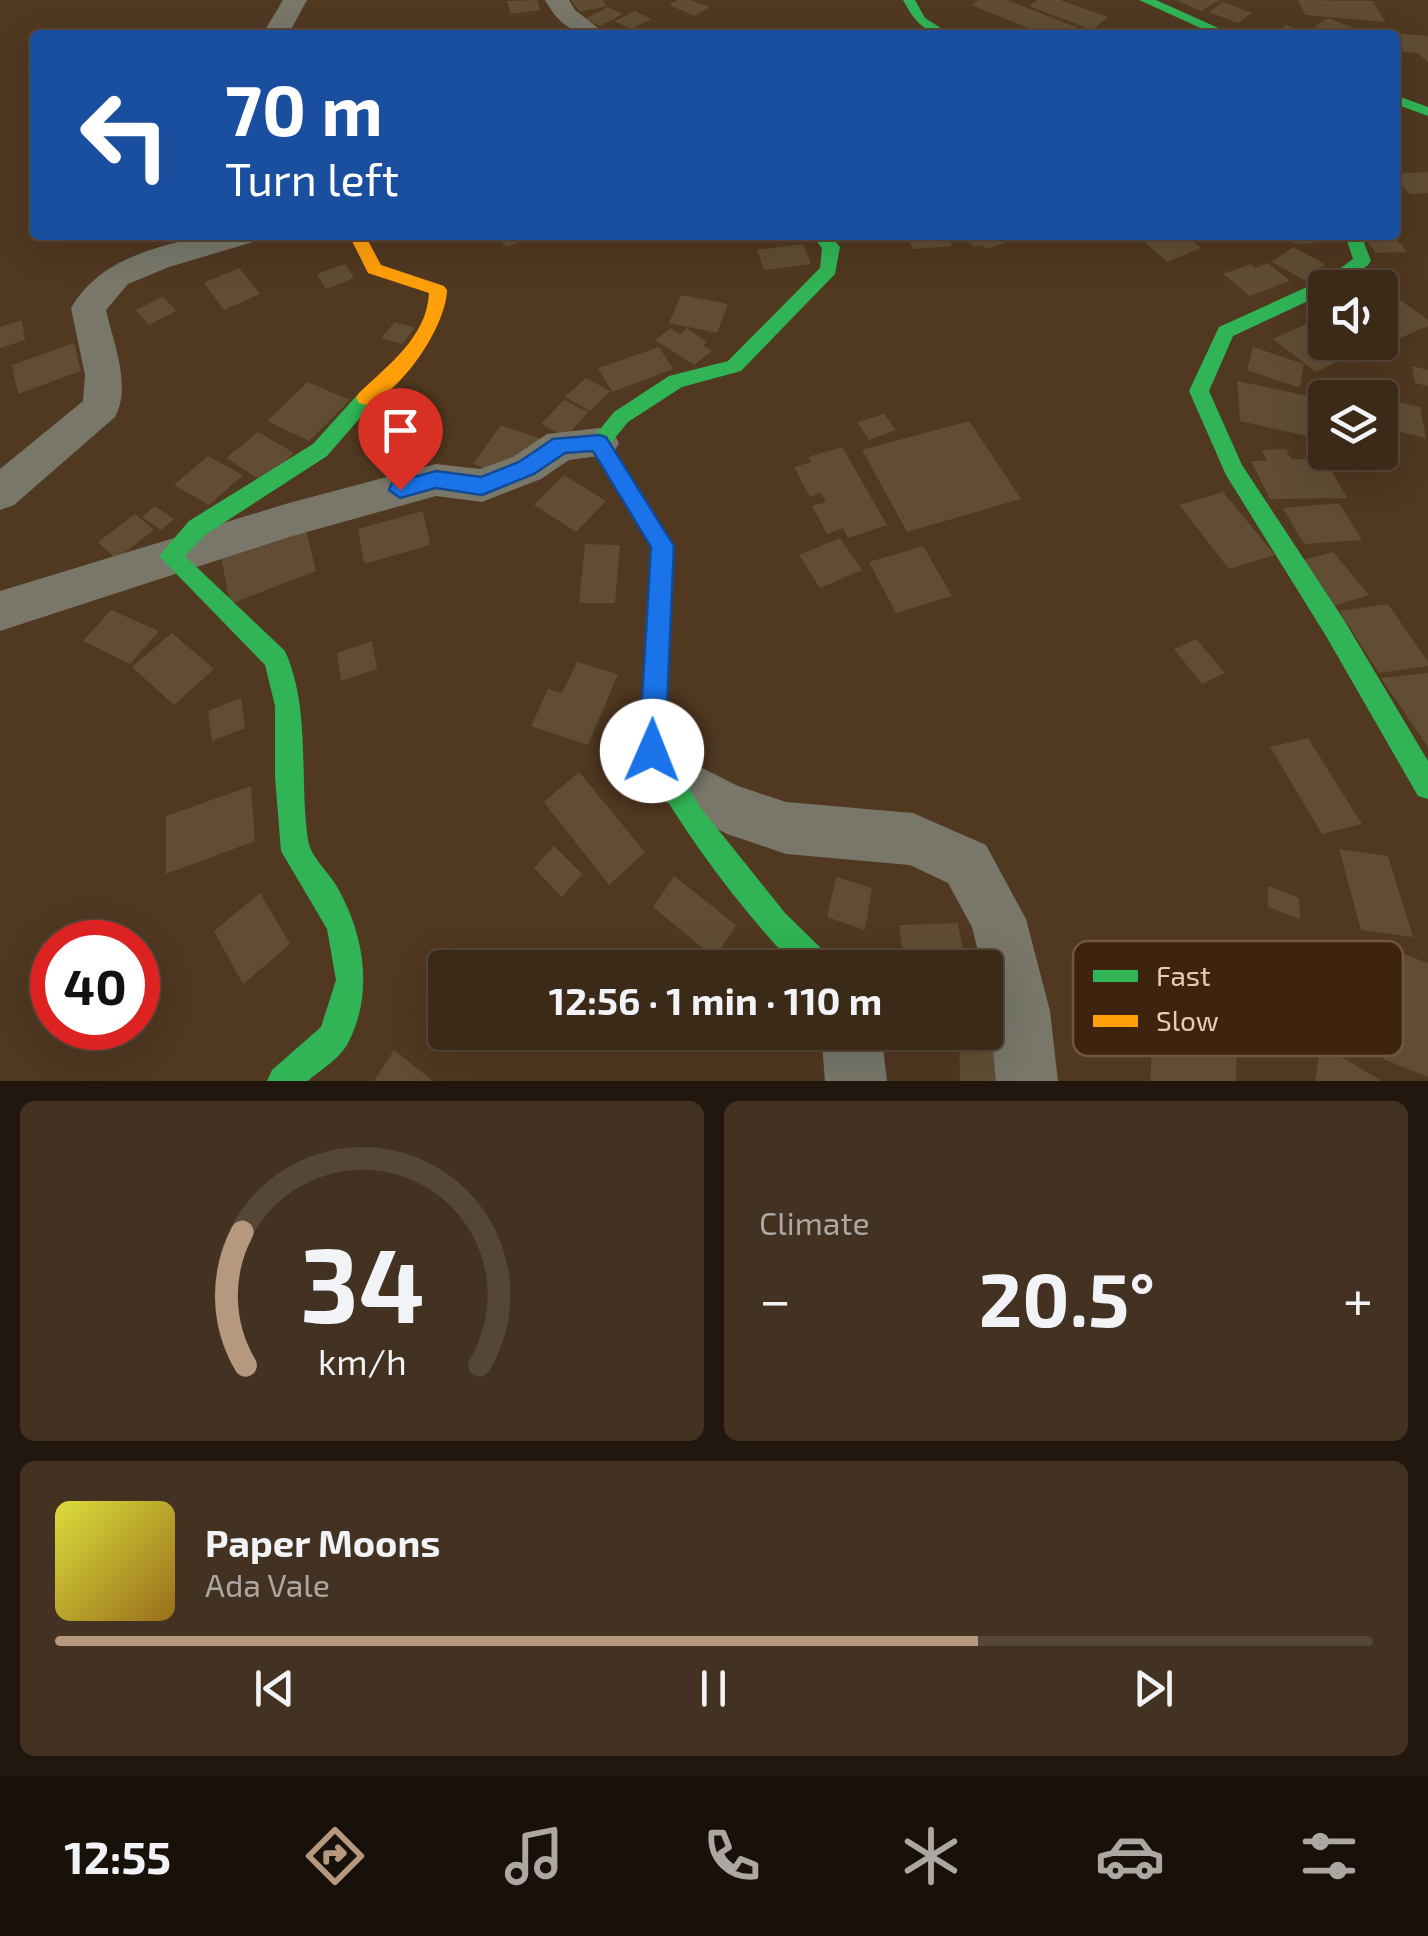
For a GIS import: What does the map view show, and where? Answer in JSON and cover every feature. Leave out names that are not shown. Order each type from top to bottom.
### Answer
[{"type":"main road","points":[[910,0],[920,20],[937,30]]},
{"type":"main road","points":[[1145,0],[1216,30]]},
{"type":"main road","points":[[1400,101],[1428,112]]},
{"type":"main road","points":[[284,1081],[334,1037],[350,980],[341,926],[325,894],[295,851],[288,777],[288,706],[276,659],[170,556],[197,528],[320,450],[408,358],[440,308],[438,290],[374,269],[360,240]]},
{"type":"main road","points":[[802,950],[690,818],[652,751],[662,546],[599,443],[621,416],[676,381],[734,366],[829,270],[832,247],[825,240]]},
{"type":"main road","points":[[1355,240],[1362,261],[1333,282],[1226,332],[1199,390],[1233,469],[1335,628],[1428,786]]},
{"type":"street","points":[[278,30],[294,0]]},
{"type":"street","points":[[557,0],[566,15],[587,30]]},
{"type":"street","points":[[0,493],[102,407],[103,374],[88,308],[116,276],[157,258],[224,240]]},
{"type":"street","points":[[0,610],[170,556],[436,480],[482,486],[527,468],[560,445],[599,443]]},
{"type":"street","points":[[665,774],[727,808],[786,828],[913,838],[967,864],[998,919],[1021,1011],[1028,1081]]},
{"type":"street","points":[[853,1050],[856,1081]]},
{"type":"building","points":[[537,0],[540,10],[511,14],[507,1]]},
{"type":"building","points":[[571,0],[602,0],[607,6],[580,12]]},
{"type":"building","points":[[678,0],[709,7],[695,16],[669,5]]},
{"type":"building","points":[[979,0],[1007,0],[1083,30],[1028,30],[971,5]]},
{"type":"building","points":[[1038,0],[1060,0],[1108,17],[1092,30],[1029,6]]},
{"type":"building","points":[[1176,0],[1220,0],[1201,11]]},
{"type":"building","points":[[1298,0],[1373,1],[1385,22],[1305,15]]},
{"type":"building","points":[[1223,2],[1252,13],[1238,23],[1209,12]]},
{"type":"building","points":[[608,7],[623,14],[600,26],[585,19]]},
{"type":"building","points":[[635,11],[651,19],[631,29],[614,21]]},
{"type":"building","points":[[1328,18],[1359,30],[1324,30],[1315,26]]},
{"type":"building","points":[[1400,34],[1428,36],[1428,62],[1418,53],[1404,52]]},
{"type":"building","points":[[1428,172],[1428,193],[1410,194],[1400,183],[1400,176]]},
{"type":"building","points":[[500,240],[524,240],[506,247]]},
{"type":"building","points":[[909,240],[949,240],[952,246],[913,249]]},
{"type":"building","points":[[967,240],[1013,240],[986,249],[983,245],[974,247]]},
{"type":"building","points":[[1142,240],[1192,240],[1201,248],[1167,262]]},
{"type":"building","points":[[1292,240],[1328,242],[1295,244]]},
{"type":"building","points":[[1366,240],[1397,240],[1407,252],[1376,253]]},
{"type":"building","points":[[803,244],[811,264],[764,270],[757,250]]},
{"type":"building","points":[[1293,247],[1325,264],[1317,270],[1308,270],[1304,280],[1272,262]]},
{"type":"building","points":[[1268,263],[1290,281],[1250,296],[1223,274],[1251,264],[1255,268]]},
{"type":"building","points":[[345,264],[354,278],[326,289],[317,274]]},
{"type":"building","points":[[239,268],[260,294],[224,310],[204,283]]},
{"type":"building","points":[[681,295],[728,304],[717,333],[669,323]]},
{"type":"building","points":[[163,296],[176,311],[149,325],[136,310]]},
{"type":"building","points":[[1398,299],[1428,320],[1428,326],[1400,338]]},
{"type":"building","points":[[22,320],[25,340],[0,348],[0,327]]},
{"type":"building","points":[[395,322],[415,328],[402,344],[381,338]]},
{"type":"building","points":[[1306,324],[1308,360],[1341,360],[1316,372],[1273,339]]},
{"type":"building","points":[[671,328],[680,334],[687,328],[707,342],[703,345],[712,351],[694,365],[655,340]]},
{"type":"building","points":[[74,343],[81,371],[18,394],[12,365]]},
{"type":"building","points":[[659,347],[673,369],[612,392],[598,368]]},
{"type":"building","points":[[1253,347],[1304,364],[1300,388],[1247,370]]},
{"type":"building","points":[[1412,366],[1428,370],[1428,386],[1415,383]]},
{"type":"building","points":[[586,378],[610,391],[590,411],[565,397]]},
{"type":"building","points":[[1237,381],[1308,396],[1308,436],[1240,421]]},
{"type":"building","points":[[308,382],[350,400],[309,441],[267,421]]},
{"type":"building","points":[[564,400],[588,412],[566,437],[541,424]]},
{"type":"building","points":[[1398,402],[1420,407],[1426,438],[1398,431]]},
{"type":"building","points":[[884,414],[896,430],[869,440],[857,422]]},
{"type":"building","points":[[969,421],[1021,499],[907,532],[862,450]]},
{"type":"building","points":[[501,425],[544,440],[517,480],[473,464]]},
{"type":"building","points":[[258,432],[294,453],[262,481],[226,458]]},
{"type":"building","points":[[842,447],[887,525],[848,538],[843,528],[827,534],[812,506],[826,502],[821,493],[810,497],[794,467],[811,462],[808,457]]},
{"type":"building","points":[[1286,449],[1291,459],[1308,459],[1308,470],[1331,470],[1347,498],[1270,499],[1251,461],[1267,461],[1262,450]]},
{"type":"building","points":[[208,456],[243,475],[209,505],[174,485]]},
{"type":"building","points":[[564,475],[606,501],[576,532],[534,505]]},
{"type":"building","points":[[1223,492],[1275,555],[1229,569],[1179,505]]},
{"type":"building","points":[[1339,503],[1362,540],[1304,544],[1283,508]]},
{"type":"building","points":[[155,506],[174,519],[161,530],[142,517]]},
{"type":"building","points":[[423,511],[430,545],[364,564],[358,529]]},
{"type":"building","points":[[135,514],[154,530],[116,559],[98,542]]},
{"type":"building","points":[[305,526],[316,571],[230,604],[221,557]]},
{"type":"building","points":[[840,538],[862,570],[820,588],[799,555]]},
{"type":"building","points":[[585,544],[620,545],[615,603],[579,603]]},
{"type":"building","points":[[923,546],[952,596],[896,613],[869,562]]},
{"type":"building","points":[[1333,552],[1369,595],[1334,606],[1299,561]]},
{"type":"building","points":[[1388,604],[1428,666],[1379,673],[1339,611]]},
{"type":"building","points":[[111,610],[159,631],[130,664],[83,641]]},
{"type":"building","points":[[172,633],[214,669],[174,705],[132,667]]},
{"type":"building","points":[[1196,639],[1225,673],[1202,684],[1174,649]]},
{"type":"building","points":[[372,641],[377,669],[341,681],[337,653]]},
{"type":"building","points":[[577,662],[618,674],[588,745],[531,726],[548,689],[562,693]]},
{"type":"building","points":[[1428,673],[1428,747],[1381,678]]},
{"type":"building","points":[[241,698],[245,728],[212,741],[208,711]]},
{"type":"building","points":[[1308,738],[1362,824],[1322,834],[1270,747]]},
{"type":"building","points":[[579,772],[645,852],[609,885],[544,802]]},
{"type":"building","points":[[251,786],[255,841],[166,874],[166,816]]},
{"type":"building","points":[[554,846],[582,874],[562,897],[534,868]]},
{"type":"building","points":[[1339,849],[1388,856],[1413,937],[1361,930]]},
{"type":"building","points":[[674,876],[736,925],[720,950],[705,950],[653,907]]},
{"type":"building","points":[[836,877],[872,888],[865,930],[827,917]]},
{"type":"building","points":[[1268,886],[1299,898],[1300,919],[1268,907]]},
{"type":"building","points":[[260,893],[290,944],[243,984],[214,931]]},
{"type":"building","points":[[958,923],[963,950],[902,950],[899,925]]},
{"type":"building","points":[[1403,954],[1428,963],[1428,1077],[1383,1059],[1403,1056]]},
{"type":"building","points":[[394,1050],[433,1081],[374,1081]]},
{"type":"building","points":[[959,1050],[1001,1050],[1002,1081],[960,1081]]},
{"type":"building","points":[[1152,1056],[1237,1056],[1236,1081],[1150,1081]]},
{"type":"building","points":[[1319,1056],[1340,1056],[1382,1081],[1315,1081]]},
{"type":"traffic: fast","points":[[909,0],[920,20],[937,30]]},
{"type":"traffic: fast","points":[[1145,0],[1215,30]]},
{"type":"traffic: fast","points":[[1400,101],[1428,112]]},
{"type":"traffic: fast","points":[[801,950],[690,817],[652,751],[663,546],[599,443],[621,417],[676,381],[734,366],[829,270],[831,247],[825,240]]},
{"type":"traffic: fast","points":[[1355,240],[1362,261],[1333,282],[1226,332],[1199,391],[1233,469],[1335,628],[1428,786]]},
{"type":"traffic: fast","points":[[283,1081],[334,1037],[351,980],[341,926],[325,894],[295,851],[288,777],[288,706],[276,659],[170,556],[197,528],[320,450],[366,398]]},
{"type":"traffic: slow","points":[[360,240],[374,269],[438,290],[433,321],[425,336],[366,398]]},
{"type":"route","points":[[400,490],[436,480],[482,486],[527,468],[560,445],[599,443],[662,546],[652,751]]}]
